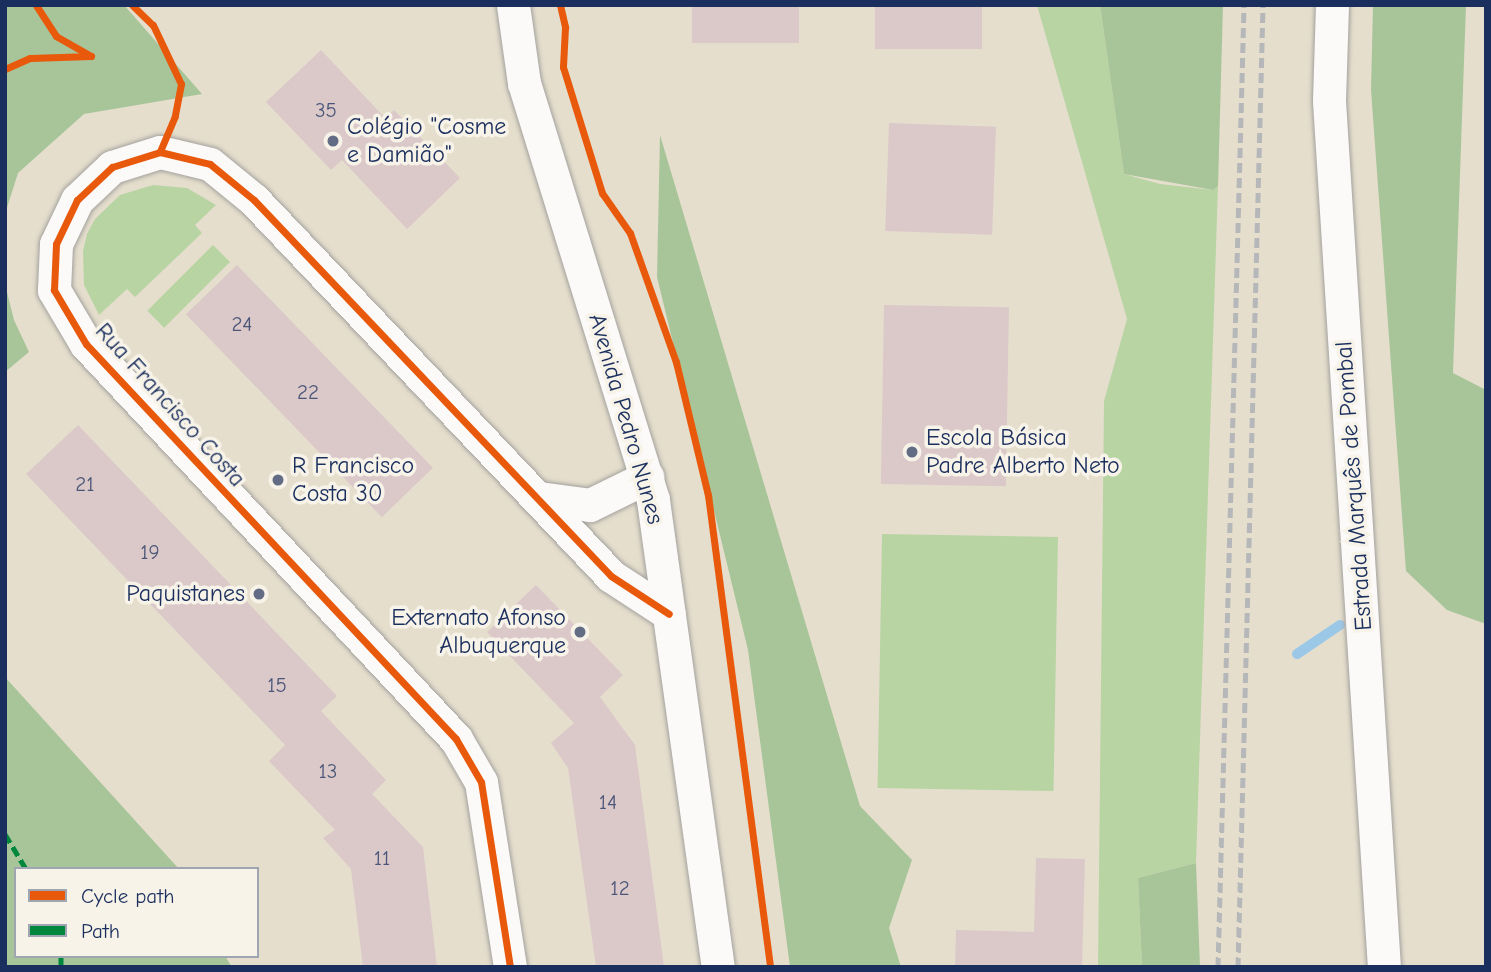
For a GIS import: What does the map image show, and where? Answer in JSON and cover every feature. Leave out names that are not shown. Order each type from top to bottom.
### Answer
[{"type":"street","name":"Avenida Pedro Nunes","points":[[513,5],[524,83],[647,477],[670,614],[718,967]]},
{"type":"street","name":"Estrada Marquês de Pombal","points":[[1332,5],[1329,101],[1384,967]]},
{"type":"street","name":"Rua Francisco Costa","points":[[510,967],[481,782],[456,739],[86,344],[54,290],[56,244],[76,200],[111,167],[160,152],[210,164],[254,200],[611,576],[670,614]]},
{"type":"street","points":[[539,498],[590,505],[608,500],[647,477]]},
{"type":"green space","points":[[5,5],[124,5],[202,94],[84,114],[18,173],[5,214]]},
{"type":"green space","points":[[1037,5],[1100,5],[1124,174],[1160,184],[1213,190],[1218,186],[1196,863],[1138,878],[1142,967],[1098,967],[1104,401],[1127,319]]},
{"type":"green space","points":[[1100,5],[1223,5],[1218,186],[1213,190],[1124,174]]},
{"type":"green space","points":[[1373,5],[1466,5],[1453,373],[1486,390],[1486,624],[1447,610],[1406,571],[1371,90]]},
{"type":"green space","points":[[660,135],[860,806],[912,860],[889,928],[901,967],[790,967],[748,650],[657,277]]},
{"type":"green space","points":[[153,185],[187,188],[216,205],[195,225],[202,233],[135,297],[127,289],[99,315],[84,285],[83,251],[87,234],[95,219],[120,195]]},
{"type":"green space","points":[[213,245],[230,262],[164,328],[147,311]]},
{"type":"green space","points":[[5,284],[14,320],[29,352],[5,372]]},
{"type":"green space","points":[[882,534],[1058,537],[1054,791],[878,788]]},
{"type":"green space","points":[[5,677],[177,867],[14,867],[14,958],[226,958],[232,967],[5,967]]},
{"type":"green space","points":[[1196,863],[1200,967],[1142,967],[1138,878]]},
{"type":"building","points":[[692,5],[799,5],[799,43],[692,43]]},
{"type":"building","points":[[875,5],[982,5],[982,49],[875,49]]},
{"type":"building","points":[[321,50],[385,118],[394,110],[460,178],[407,229],[342,160],[331,170],[266,102]]},
{"type":"building","points":[[889,123],[996,127],[992,235],[885,231]]},
{"type":"building","points":[[237,265],[433,468],[382,517],[186,314]]},
{"type":"building","points":[[884,305],[1009,307],[1006,486],[881,484]]},
{"type":"building","points":[[78,425],[337,696],[321,711],[386,780],[372,794],[423,847],[437,967],[363,967],[351,869],[323,838],[335,830],[269,761],[285,745],[26,474]]},
{"type":"building","points":[[536,585],[623,675],[600,697],[635,745],[664,967],[596,967],[568,768],[551,743],[574,723],[487,632]]},
{"type":"building","points":[[1036,858],[1085,859],[1082,967],[955,967],[956,930],[1034,932]]},
{"type":"waterway","points":[[1297,654],[1340,625]]},
{"type":"railway","points":[[1218,967],[1244,5]]},
{"type":"railway","points":[[1238,967],[1263,5]]},
{"type":"marked path","points":[[5,834],[25,867]]},
{"type":"marked path","points":[[61,958],[61,967]]},
{"type":"cycle path","points":[[5,69],[30,58],[91,56],[56,36],[36,5]]},
{"type":"cycle path","points":[[132,5],[153,25],[181,84],[175,116],[160,152]]},
{"type":"cycle path","points":[[560,5],[565,27],[563,67],[602,193],[630,233],[676,362],[708,495],[770,967]]},
{"type":"cycle path","points":[[510,967],[481,782],[456,739],[86,344],[54,290],[56,244],[77,200],[112,167],[160,152],[210,164],[254,200],[611,576],[669,614]]},
{"type":"place","name":"Colégio \"Cosme e Damião\"","points":[[333,141]]},
{"type":"place","name":"Escola Básica Padre Alberto Neto","points":[[912,452]]},
{"type":"place","name":"R Francisco Costa 30","points":[[278,480]]},
{"type":"place","name":"Paquistanes","points":[[259,594]]},
{"type":"place","name":"Externato Afonso Albuquerque","points":[[580,632]]}]
